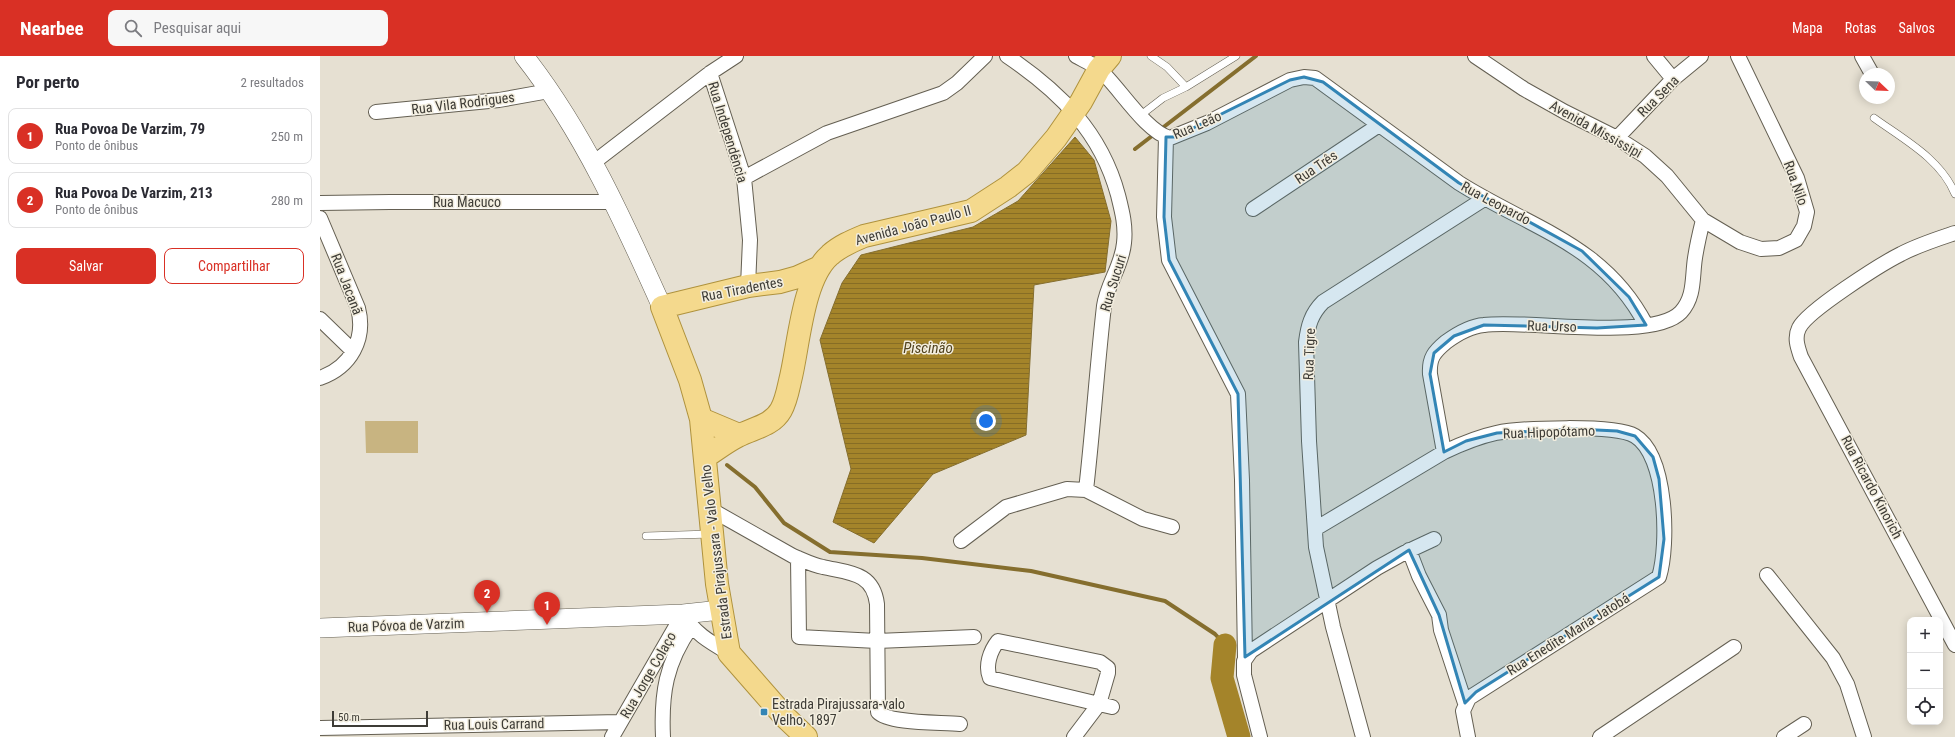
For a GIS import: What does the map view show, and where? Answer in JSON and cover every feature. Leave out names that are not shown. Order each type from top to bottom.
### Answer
[{"type":"main road","points":[[524,56],[549,91],[614,202],[662,307]]},
{"type":"main road","name":"Avenida João Paulo II","points":[[705,457],[739,435],[750,432],[772,420],[781,410],[794,365],[804,309],[820,266],[828,256],[838,249],[864,236],[971,211],[1008,187],[1027,172],[1056,138],[1101,68]]},
{"type":"main road","name":"Rua Tiradentes","points":[[662,307],[748,286],[798,277],[820,266]]},
{"type":"main road","points":[[786,280],[797,292],[804,309]]},
{"type":"main road","name":"Estrada Pirajussara - Valo Velho","points":[[662,307],[688,374],[701,419],[711,534],[721,610],[729,653],[784,716],[806,737]]},
{"type":"main road","points":[[701,419],[739,435]]},
{"type":"main road","name":"Rua Póvoa de Varzim","points":[[320,628],[687,620],[721,610]]},
{"type":"street","points":[[744,178],[827,133],[944,92],[956,84],[985,56]]},
{"type":"street","name":"Rua Sucuri","points":[[1007,56],[1077,107],[1097,143],[1113,178],[1125,225],[1123,255],[1105,303],[1086,490]]},
{"type":"street","name":"Rua Leão","points":[[1076,56],[1101,68],[1146,122],[1166,137],[1175,137],[1207,123],[1290,80],[1304,77],[1315,78]]},
{"type":"street","name":"Avenida Mississipi","points":[[1475,56],[1524,89],[1565,112],[1617,138],[1645,156],[1667,176],[1703,220]]},
{"type":"street","points":[[1654,56],[1673,79]]},
{"type":"street","name":"Rua Sena","points":[[1617,138],[1673,79],[1701,56]]},
{"type":"street","name":"Rua Nilo","points":[[1703,220],[1740,242],[1761,249],[1778,248],[1796,240],[1807,212],[1797,178],[1738,56]]},
{"type":"street","points":[[1862,56],[1869,68]]},
{"type":"street","points":[[593,164],[710,73],[733,57]]},
{"type":"street","name":"Rua Independência","points":[[710,73],[744,178],[750,240],[748,286]]},
{"type":"street","name":"Rua Leopardo","points":[[1315,78],[1459,183],[1484,199],[1517,214],[1559,237],[1594,261],[1629,297],[1646,325]]},
{"type":"street","name":"Rua Vila Rodrigues","points":[[376,112],[499,100],[549,91]]},
{"type":"street","name":"Rua Três","points":[[1253,209],[1379,125]]},
{"type":"street","points":[[1166,137],[1164,217],[1169,260],[1238,394],[1242,480],[1245,657],[1243,668],[1260,737]]},
{"type":"street","name":"Rua Tigre","points":[[1363,737],[1327,602],[1316,547],[1309,441],[1306,342],[1308,326],[1316,309],[1323,302],[1484,199]]},
{"type":"street","name":"Rua Macuco","points":[[320,203],[614,202]]},
{"type":"street","name":"Rua Jacanã","points":[[320,218],[358,308],[361,320],[361,330],[353,352]]},
{"type":"street","name":"Rua Urso","points":[[1444,452],[1432,396],[1429,364],[1434,353],[1454,336],[1484,325],[1597,328],[1663,323],[1674,318],[1687,305],[1691,296],[1694,260],[1703,220]]},
{"type":"street","name":"Rua Ricardo Kinorich","points":[[1955,233],[1900,254],[1828,301],[1806,319],[1799,328],[1796,338],[1802,357],[1955,645]]},
{"type":"street","points":[[320,319],[353,352],[342,365],[320,378]]},
{"type":"street","name":"Rua Hipopótamo","points":[[1314,529],[1444,452],[1466,441],[1497,433],[1576,429],[1617,431],[1635,436],[1646,446],[1653,457],[1659,479],[1664,539],[1664,561],[1660,576]]},
{"type":"street","points":[[961,541],[1006,508],[1067,489],[1086,490],[1143,519],[1172,527]]},
{"type":"street","points":[[710,509],[798,558],[822,567],[855,574],[865,579],[871,585],[876,594],[877,604],[876,703],[878,712],[880,715],[896,719],[960,724]]},
{"type":"street","points":[[1245,657],[1260,644],[1327,602],[1376,568],[1434,539]]},
{"type":"street","points":[[1410,550],[1419,576],[1439,615],[1441,630],[1465,703],[1463,710],[1468,737]]},
{"type":"street","points":[[798,558],[799,637],[877,641],[974,637]]},
{"type":"street","name":"Rua Enedite Maria Jatobá","points":[[1465,703],[1476,692],[1660,576]]},
{"type":"street","points":[[1767,576],[1833,658],[1847,684],[1864,737]]},
{"type":"street","points":[[663,737],[664,692],[668,670],[687,620],[704,638],[729,653]]},
{"type":"street","name":"Rua Jorge Colaço","points":[[612,737],[620,722],[687,620]]},
{"type":"street","points":[[1074,737],[1106,706],[1108,668],[1100,662],[1004,641],[998,641],[993,648],[988,668],[990,678],[1106,706]]},
{"type":"street","points":[[1600,737],[1734,647]]},
{"type":"street","name":"Rua Louis Carrand","points":[[320,728],[620,722]]},
{"type":"street","points":[[1784,737],[1804,724]]},
{"type":"lane","points":[[1151,56],[1167,67],[1186,87]]},
{"type":"lane","points":[[1141,115],[1164,98],[1186,87],[1236,56]]},
{"type":"lane","points":[[1874,118],[1933,161],[1951,184],[1955,194]]},
{"type":"lane","points":[[646,536],[711,534]]},
{"type":"highlighted area","points":[[1304,77],[1323,82],[1459,183],[1582,251],[1629,297],[1646,325],[1597,328],[1484,325],[1454,336],[1434,353],[1430,374],[1444,452],[1466,441],[1497,433],[1576,429],[1617,431],[1635,436],[1653,457],[1659,479],[1664,539],[1659,577],[1476,692],[1465,703],[1439,615],[1409,550],[1245,657],[1238,394],[1169,260],[1164,217],[1166,137],[1175,137],[1207,123],[1290,80]]},
{"type":"shaded area","points":[[365,421],[418,421],[418,453],[366,453]]},
{"type":"water","name":"Piscinão","points":[[1075,137],[1094,160],[1111,221],[1105,272],[1034,285],[1026,435],[933,474],[874,543],[833,522],[851,469],[820,340],[842,283],[861,255],[973,227],[1018,201]]},
{"type":"waterway","points":[[1135,149],[1256,56]]},
{"type":"waterway","points":[[727,465],[755,487],[784,523],[830,552],[922,558],[1031,571],[1165,601],[1215,634],[1225,645]]},
{"type":"waterway","points":[[1225,645],[1222,678],[1239,737]]},
{"type":"place","name":"Rua Povoa De Varzim, 213","points":[[487,613]]},
{"type":"place","name":"Rua Povoa De Varzim, 79","points":[[547,625]]},
{"type":"place","name":"Estrada Pirajussara-valo Velho, 1897","points":[[764,712]]}]
